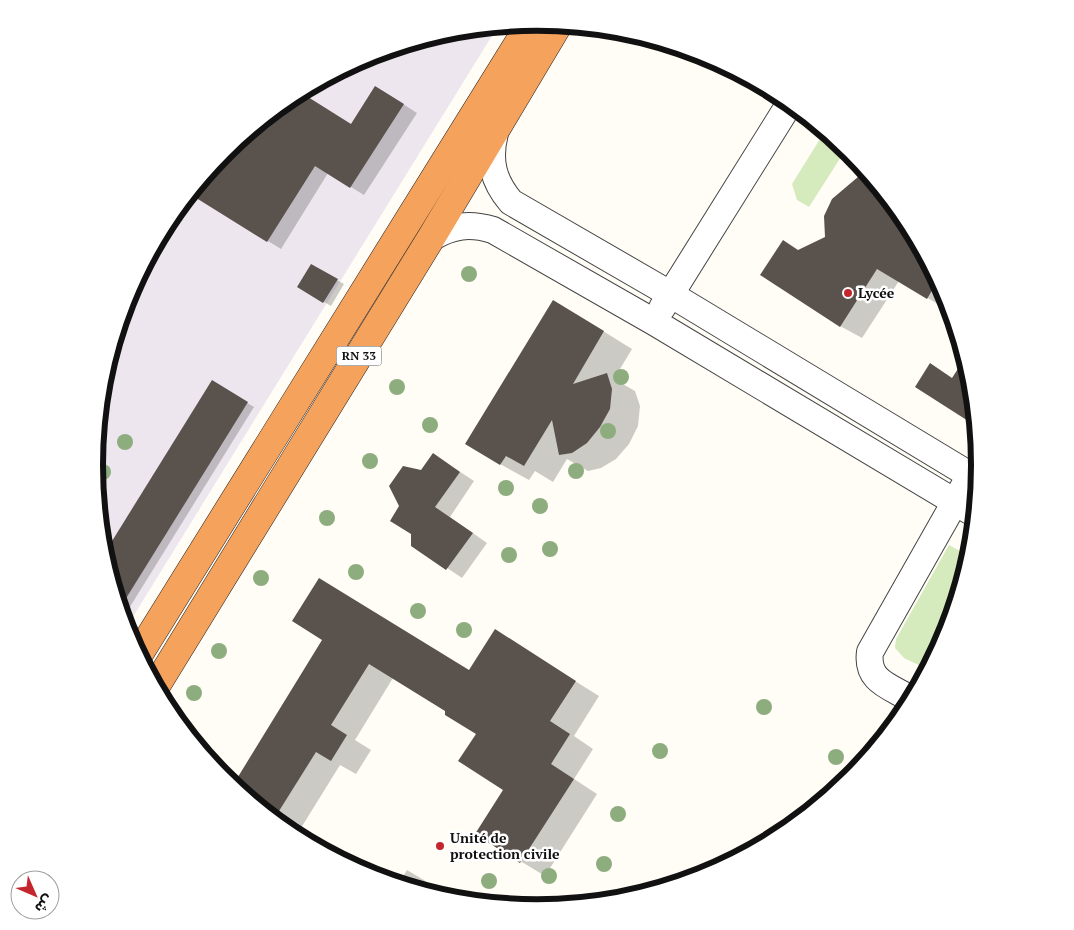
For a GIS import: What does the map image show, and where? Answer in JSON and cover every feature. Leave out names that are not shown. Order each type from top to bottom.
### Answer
[{"type":"highway","name":"RN 33","points":[[143,647],[526,31]]},
{"type":"highway","name":"RN 33","points":[[160,680],[495,134],[554,32]]},
{"type":"street","points":[[654,322],[786,110]]},
{"type":"street","points":[[495,134],[491,148],[494,177],[501,190],[511,202],[670,294],[971,475]]},
{"type":"street","points":[[431,238],[442,231],[468,225],[493,230],[654,322],[964,508]]},
{"type":"street","points":[[905,695],[873,676],[868,666],[870,652],[964,508],[970,489]]},
{"type":"shaded area","points":[[493,34],[132,619],[118,577],[107,522],[103,465],[104,437],[112,380],[126,326],[136,299],[161,248],[193,201],[230,158],[296,104],[345,76],[398,54],[452,40]]},
{"type":"green space","points":[[821,137],[842,156],[809,207],[797,200],[792,184]]},
{"type":"green space","points":[[949,545],[962,552],[948,604],[921,666],[904,658],[895,648],[896,639]]},
{"type":"building","points":[[375,86],[404,104],[350,188],[315,166],[267,242],[196,198],[230,158],[251,139],[308,97],[351,124]]},
{"type":"building","points":[[860,175],[898,224],[913,248],[933,288],[927,299],[877,269],[840,327],[760,275],[783,240],[798,250],[825,237],[824,216],[832,199]]},
{"type":"building","points":[[311,264],[338,279],[323,303],[297,287]]},
{"type":"building","points":[[553,300],[604,331],[573,384],[607,373],[612,389],[610,409],[600,427],[587,443],[572,453],[559,455],[552,420],[524,466],[506,456],[500,465],[465,444]]},
{"type":"building","points":[[930,363],[952,378],[959,367],[968,421],[915,387]]},
{"type":"building","points":[[212,380],[248,402],[125,600],[111,543]]},
{"type":"building","points":[[433,453],[460,472],[435,507],[473,533],[446,570],[411,546],[411,534],[390,521],[399,506],[389,486],[403,466],[421,470]]},
{"type":"building","points":[[319,578],[469,670],[495,629],[576,681],[550,721],[570,734],[551,764],[574,779],[520,863],[475,834],[503,790],[458,761],[476,734],[445,715],[445,711],[369,664],[331,725],[347,735],[331,761],[316,752],[278,813],[237,778],[322,640],[292,621]]},
{"type":"place","name":"Lycée","points":[[848,293]]},
{"type":"place","name":"Unité de protection civile","points":[[440,846]]}]
